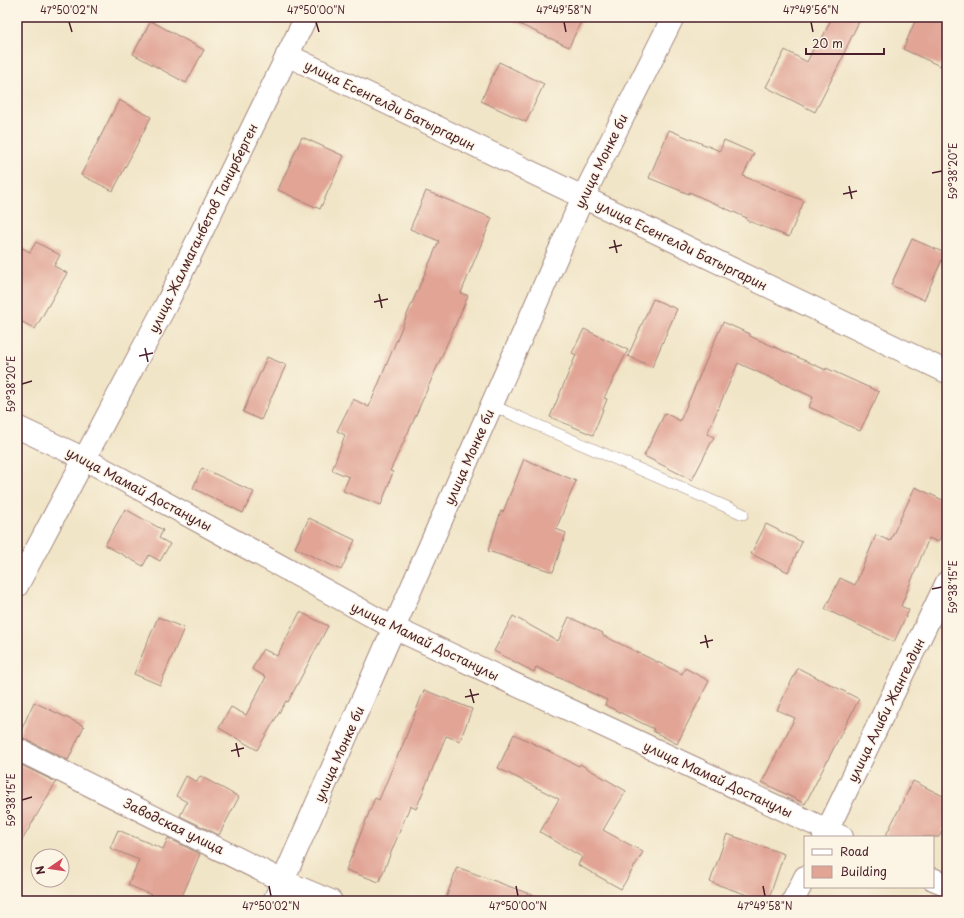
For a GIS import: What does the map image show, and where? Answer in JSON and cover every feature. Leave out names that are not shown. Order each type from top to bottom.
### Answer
[{"type":"street","name":"улица Жалмаганбетов Танирберген","points":[[17,586],[167,303],[306,17]]},
{"type":"street","name":"улица Монке би","points":[[274,901],[583,197],[673,17]]},
{"type":"street","name":"улица Есенгелди Батыргарин","points":[[287,55],[947,372]]},
{"type":"street","name":"улица Мамай Достанулы","points":[[17,427],[85,459],[394,628],[831,835]]},
{"type":"street","name":"улица Алиби Жангелдин","points":[[831,835],[947,582]]},
{"type":"street","name":"Заводская улица","points":[[17,749],[283,881],[332,901]]},
{"type":"street","points":[[793,901],[804,879]]},
{"type":"street","points":[[934,880],[947,886]]},
{"type":"lane","points":[[491,405],[743,514]]},
{"type":"building","points":[[504,17],[583,17],[569,47]]},
{"type":"building","points":[[832,17],[861,17],[844,55],[815,112],[766,87],[785,50],[807,62],[817,41],[820,43]]},
{"type":"building","points":[[917,17],[947,17],[947,51],[940,66],[903,49]]},
{"type":"building","points":[[151,21],[204,50],[186,83],[133,54]]},
{"type":"building","points":[[499,62],[544,84],[526,122],[481,101]]},
{"type":"building","points":[[119,100],[151,117],[113,191],[81,175]]},
{"type":"building","points":[[669,130],[720,151],[724,140],[754,153],[743,176],[804,201],[789,237],[746,220],[747,218],[689,192],[689,194],[649,178]]},
{"type":"building","points":[[302,137],[344,156],[320,209],[278,190]]},
{"type":"building","points":[[426,191],[492,218],[461,293],[468,296],[390,471],[393,472],[381,505],[343,491],[349,477],[332,470],[345,435],[337,431],[353,399],[369,407],[439,241],[410,229]]},
{"type":"building","points":[[912,239],[945,253],[924,300],[891,285]]},
{"type":"building","points":[[36,242],[60,255],[54,266],[67,273],[35,329],[17,319],[17,245],[30,252]]},
{"type":"building","points":[[653,299],[677,309],[652,367],[628,356]]},
{"type":"building","points":[[723,322],[750,334],[750,336],[879,392],[860,431],[809,407],[813,397],[738,363],[707,434],[714,437],[692,480],[644,456],[665,413],[680,421]]},
{"type":"building","points":[[584,329],[628,350],[604,398],[607,399],[593,435],[550,417],[576,355],[572,353]]},
{"type":"building","points":[[267,357],[286,365],[261,420],[243,412]]},
{"type":"building","points":[[524,459],[576,481],[556,529],[566,533],[553,572],[488,551],[501,511],[503,512]]},
{"type":"building","points":[[202,468],[254,492],[243,513],[193,488]]},
{"type":"building","points":[[915,487],[947,502],[947,522],[938,542],[929,538],[901,606],[909,610],[894,642],[825,609],[840,578],[855,585],[876,535],[890,541]]},
{"type":"building","points":[[125,509],[163,530],[159,538],[170,544],[160,561],[149,555],[143,566],[105,545]]},
{"type":"building","points":[[309,518],[355,540],[341,570],[295,548]]},
{"type":"building","points":[[766,524],[802,542],[788,572],[751,554]]},
{"type":"building","points":[[300,612],[328,626],[288,702],[286,701],[257,750],[219,728],[231,707],[246,715],[266,677],[252,669],[263,649],[277,656]]},
{"type":"building","points":[[513,616],[558,641],[569,617],[603,633],[602,635],[682,674],[685,668],[709,681],[677,744],[653,731],[654,729],[605,705],[607,700],[536,667],[534,672],[494,651]]},
{"type":"building","points":[[158,617],[184,628],[160,685],[134,674]]},
{"type":"building","points":[[798,668],[859,699],[805,804],[762,782],[795,718],[777,710]]},
{"type":"building","points":[[424,690],[472,709],[460,741],[446,736],[416,809],[410,806],[379,882],[346,870],[375,798],[379,800],[400,752]]},
{"type":"building","points":[[34,702],[84,726],[68,760],[18,737]]},
{"type":"building","points":[[514,734],[579,766],[580,764],[626,791],[603,830],[643,852],[621,889],[578,865],[582,857],[540,832],[559,799],[498,768]]},
{"type":"building","points":[[17,763],[56,782],[17,849]]},
{"type":"building","points":[[186,776],[197,782],[200,776],[239,797],[219,835],[180,816],[187,802],[176,796]]},
{"type":"building","points":[[913,781],[947,798],[947,821],[939,837],[886,836]]},
{"type":"building","points":[[118,830],[163,849],[168,838],[200,854],[180,901],[166,901],[128,885],[139,860],[110,848]]},
{"type":"building","points":[[727,834],[784,854],[768,901],[710,882]]},
{"type":"building","points":[[457,867],[543,899],[543,901],[445,901]]}]
